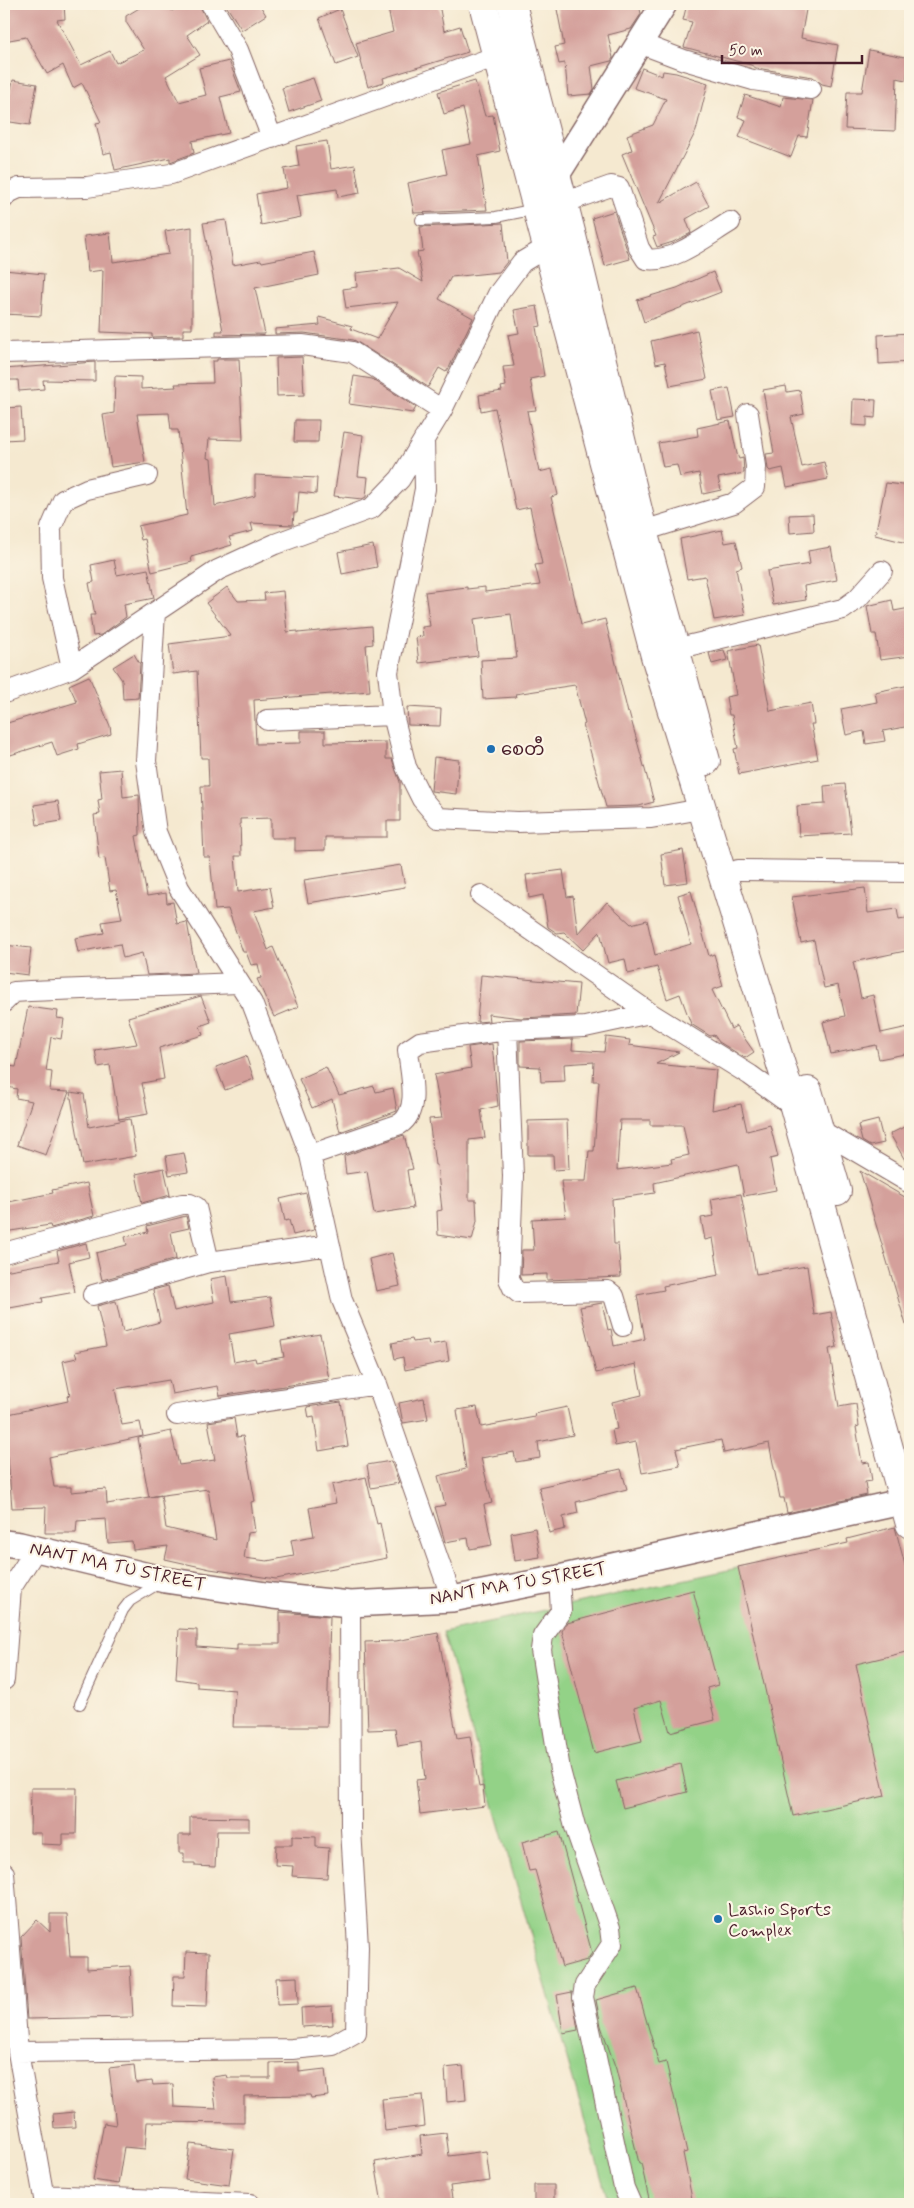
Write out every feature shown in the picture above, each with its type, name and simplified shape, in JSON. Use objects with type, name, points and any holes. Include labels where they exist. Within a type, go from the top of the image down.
[{"type":"main road","points":[[483,4],[655,656],[794,1107],[908,1509]]},
{"type":"main road","points":[[512,4],[643,531],[675,649],[738,870],[820,1130],[910,1458]]},
{"type":"street","points":[[211,4],[238,50],[272,138]]},
{"type":"street","points":[[556,176],[664,4]]},
{"type":"street","points":[[639,43],[684,60],[753,80],[811,89]]},
{"type":"street","points":[[4,198],[6,194],[19,188],[87,187],[171,174],[497,56]]},
{"type":"street","points":[[563,203],[611,186],[619,188],[639,248],[646,259],[654,261],[668,258],[730,222]]},
{"type":"street","points":[[4,693],[72,668],[218,570],[275,544],[372,508],[400,479],[442,410],[498,294],[522,262],[547,247]]},
{"type":"street","points":[[4,353],[302,345],[352,352],[442,410]]},
{"type":"street","points":[[643,531],[734,504],[755,486],[756,466],[748,414]]},
{"type":"street","points":[[424,439],[425,489],[388,672],[393,715],[406,767],[422,799],[438,818],[518,822],[651,818],[701,809]]},
{"type":"street","points":[[72,668],[52,578],[51,528],[63,500],[87,489],[147,475]]},
{"type":"street","points":[[675,649],[843,609],[857,599],[882,571]]},
{"type":"street","points":[[155,612],[146,761],[156,832],[179,888],[252,1003],[310,1155],[342,1300],[377,1384],[452,1599]]},
{"type":"street","points":[[267,720],[393,715]]},
{"type":"street","points":[[738,870],[910,872]]},
{"type":"street","points":[[481,895],[650,1013],[750,1075],[794,1107],[820,1130],[910,1183]]},
{"type":"street","points":[[4,1002],[14,992],[239,983]]},
{"type":"street","points":[[310,1155],[407,1120],[412,1108],[408,1050],[420,1042],[507,1030],[585,1027],[650,1013]]},
{"type":"street","points":[[507,1030],[513,1176],[509,1279],[513,1288],[519,1293],[608,1291],[614,1296],[623,1326]]},
{"type":"street","points":[[4,1253],[182,1204],[190,1204],[196,1207],[209,1262]]},
{"type":"street","points":[[93,1294],[209,1262],[330,1245]]},
{"type":"street","points":[[177,1415],[377,1384]]},
{"type":"street","name":"NANT MA TU STREET","points":[[4,1543],[165,1580],[273,1596],[350,1604],[452,1599],[908,1509]]},
{"type":"street","points":[[4,1680],[11,1588],[36,1549]]},
{"type":"street","points":[[559,1578],[561,1611],[543,1636],[540,1650],[560,1770],[575,1827],[610,1928],[612,1944],[585,1985],[583,1997],[624,2188],[631,2204]]},
{"type":"street","points":[[18,2052],[292,2049],[333,2045],[356,2032],[358,1947],[351,1829],[350,1604]]},
{"type":"street","points":[[4,1873],[8,1988],[45,2200],[250,2204]]},
{"type":"lane","points":[[421,220],[496,216],[537,209]]},
{"type":"lane","points":[[80,1704],[123,1610],[130,1601],[165,1580]]},
{"type":"green space","name":"Lashio Sports Complex","points":[[885,1536],[910,1635],[910,2204],[609,2204],[443,1632]]},
{"type":"building","points":[[4,4],[64,4],[65,19],[57,20],[81,65],[110,51],[116,63],[144,50],[126,22],[126,16],[146,4],[168,4],[172,11],[183,4],[199,4],[207,21],[187,35],[200,55],[166,76],[179,102],[206,95],[199,68],[229,61],[241,92],[220,97],[229,133],[192,141],[194,153],[170,162],[170,158],[115,170],[111,152],[103,154],[96,123],[101,122],[82,83],[73,88],[63,65],[47,74],[26,37],[4,41]]},
{"type":"building","points":[[225,4],[259,4],[266,15],[242,30]]},
{"type":"building","points":[[387,4],[439,4],[444,31],[460,26],[468,52],[383,78],[384,82],[368,87],[356,43],[393,32]]},
{"type":"building","points":[[556,4],[639,4],[641,14],[631,29],[608,35],[613,58],[611,61],[591,66],[594,89],[591,94],[568,96],[565,63],[559,64],[555,47],[564,45]]},
{"type":"building","points":[[687,4],[769,4],[784,6],[785,4],[807,4],[801,38],[838,45],[831,86],[822,84],[813,77],[756,68],[684,47],[692,22],[683,20]]},
{"type":"building","points":[[340,9],[358,57],[336,65],[319,18]]},
{"type":"building","points":[[869,50],[910,58],[906,80],[897,78],[895,131],[845,129],[847,92],[862,92]]},
{"type":"building","points":[[642,68],[662,76],[663,71],[708,83],[696,131],[659,203],[696,182],[709,206],[686,219],[691,233],[657,247],[653,237],[656,236],[622,154],[632,150],[627,135],[653,125],[666,99],[634,88]]},
{"type":"building","points":[[313,78],[321,101],[289,112],[282,88]]},
{"type":"building","points":[[13,80],[37,84],[30,125],[4,121],[4,92],[10,93]]},
{"type":"building","points":[[475,81],[485,116],[493,115],[500,151],[478,156],[487,210],[414,213],[408,183],[447,174],[442,150],[471,144],[463,108],[444,114],[438,92]]},
{"type":"building","points":[[745,95],[781,107],[783,97],[813,100],[807,137],[799,136],[791,157],[739,137],[746,120],[738,117]]},
{"type":"building","points":[[327,141],[331,169],[355,165],[360,193],[338,197],[337,189],[297,195],[301,217],[261,225],[256,194],[287,188],[284,169],[299,166],[296,146]]},
{"type":"building","points":[[614,211],[630,259],[605,266],[592,218]]},
{"type":"building","points":[[226,220],[233,265],[261,260],[262,262],[314,252],[319,275],[255,288],[265,334],[216,335],[216,331],[223,331],[203,223]]},
{"type":"building","points":[[503,223],[507,262],[499,272],[451,277],[439,299],[473,318],[449,368],[446,372],[439,368],[428,387],[354,340],[304,333],[275,334],[275,329],[320,325],[319,317],[352,326],[351,329],[377,339],[398,302],[346,308],[343,289],[357,287],[356,273],[399,268],[423,282],[417,252],[423,251],[420,227]]},
{"type":"building","points":[[192,227],[192,329],[183,329],[183,336],[152,337],[152,334],[101,332],[103,270],[88,272],[84,236],[110,233],[113,262],[169,254],[165,231]]},
{"type":"building","points":[[4,270],[44,274],[41,316],[4,314]]},
{"type":"building","points":[[713,272],[721,292],[644,322],[637,300],[677,288]]},
{"type":"building","points":[[537,306],[541,326],[536,327],[544,376],[530,379],[536,410],[527,411],[539,472],[552,469],[558,495],[551,497],[581,625],[605,619],[628,713],[654,802],[639,806],[606,807],[583,725],[585,724],[575,685],[515,694],[516,697],[483,699],[481,660],[517,658],[511,614],[474,619],[478,656],[419,663],[416,637],[423,636],[422,627],[430,626],[425,592],[485,587],[485,592],[540,585],[535,565],[542,564],[530,507],[516,510],[495,408],[481,411],[479,395],[502,391],[501,387],[506,386],[503,367],[514,366],[508,335],[519,333],[514,310]]},
{"type":"building","points":[[697,330],[707,379],[670,386],[665,362],[656,364],[651,341]]},
{"type":"building","points":[[910,333],[910,362],[879,364],[878,335]]},
{"type":"building","points":[[302,357],[304,395],[277,396],[276,358]]},
{"type":"building","points":[[217,359],[239,359],[243,440],[209,439],[207,458],[211,459],[215,506],[255,496],[255,475],[317,478],[316,494],[299,492],[297,513],[294,513],[293,525],[251,523],[253,531],[229,537],[232,545],[191,557],[192,562],[152,572],[145,539],[141,540],[138,526],[187,515],[178,430],[171,430],[169,413],[137,414],[145,462],[111,467],[103,415],[114,413],[115,376],[141,377],[141,389],[176,387],[175,384],[213,383],[212,361],[217,361]]},
{"type":"building","points":[[95,362],[95,381],[43,380],[44,389],[19,391],[18,380],[4,380],[4,369]]},
{"type":"building","points":[[354,376],[372,379],[416,407],[413,413],[349,404]]},
{"type":"building","points":[[786,386],[787,392],[800,390],[804,414],[791,417],[802,467],[824,462],[828,479],[787,487],[783,468],[770,471],[768,469],[766,454],[774,453],[763,390]]},
{"type":"building","points":[[729,388],[735,417],[718,420],[712,391]]},
{"type":"building","points":[[853,399],[876,400],[875,418],[867,417],[867,426],[852,425]]},
{"type":"building","points":[[21,407],[23,439],[4,440],[4,408]]},
{"type":"building","points":[[295,420],[319,420],[318,442],[294,442]]},
{"type":"building","points":[[730,421],[737,454],[739,459],[743,458],[744,473],[718,478],[721,490],[703,494],[699,473],[680,477],[677,465],[663,467],[658,443],[698,436],[697,428]]},
{"type":"building","points":[[344,432],[363,435],[358,476],[368,477],[366,497],[362,499],[334,496]]},
{"type":"building","points":[[886,483],[910,486],[910,530],[907,543],[875,535]]},
{"type":"building","points":[[813,514],[814,531],[790,533],[789,515]]},
{"type":"building","points":[[722,530],[725,543],[736,541],[742,567],[736,569],[745,615],[714,620],[705,576],[687,579],[680,539]]},
{"type":"building","points":[[373,545],[377,567],[342,574],[338,552]]},
{"type":"building","points":[[831,547],[837,580],[804,586],[806,600],[773,605],[767,571],[810,564],[808,551]]},
{"type":"building","points":[[114,560],[117,575],[148,569],[154,598],[124,604],[126,617],[101,635],[93,636],[90,615],[95,615],[89,583],[94,582],[91,565]]},
{"type":"building","points":[[227,587],[238,601],[265,600],[264,593],[283,591],[287,632],[298,631],[298,633],[372,626],[373,644],[366,645],[370,691],[254,700],[256,744],[301,743],[301,731],[325,731],[325,743],[386,742],[386,759],[392,759],[400,782],[400,821],[387,821],[387,837],[325,837],[325,850],[295,851],[295,838],[271,838],[271,818],[240,819],[241,856],[235,856],[238,892],[270,887],[274,907],[254,911],[268,950],[273,947],[298,1007],[274,1017],[257,979],[261,978],[258,964],[251,965],[246,952],[243,952],[228,909],[215,910],[210,857],[204,857],[201,786],[209,786],[208,758],[201,758],[197,671],[173,674],[169,644],[231,636],[206,603]]},
{"type":"building","points":[[892,600],[894,611],[910,608],[910,656],[880,660],[876,634],[872,634],[867,606]]},
{"type":"building","points":[[758,645],[770,711],[811,703],[814,724],[811,724],[818,759],[739,774],[734,749],[738,748],[732,715],[729,715],[726,697],[736,695],[728,651]]},
{"type":"building","points":[[724,650],[727,660],[712,664],[709,653]]},
{"type":"building","points":[[134,654],[140,664],[138,698],[123,699],[122,680],[113,667]]},
{"type":"building","points":[[89,676],[110,726],[111,734],[78,744],[79,749],[57,756],[52,742],[4,757],[4,724],[77,702],[69,685]]},
{"type":"building","points":[[910,685],[910,726],[883,731],[885,741],[866,744],[864,731],[846,735],[841,709],[877,702],[875,692]]},
{"type":"building","points":[[407,707],[441,709],[440,726],[408,725]]},
{"type":"building","points":[[434,757],[459,760],[456,794],[431,791]]},
{"type":"building","points":[[121,769],[123,797],[139,795],[140,835],[136,836],[147,896],[166,893],[167,903],[173,902],[177,924],[187,922],[196,973],[147,975],[142,953],[123,958],[120,944],[78,952],[75,938],[104,933],[102,922],[122,919],[116,890],[110,891],[105,858],[99,859],[94,815],[100,814],[98,800],[102,799],[99,771]]},
{"type":"building","points":[[845,784],[851,833],[799,836],[797,806],[825,804],[824,786]]},
{"type":"building","points":[[58,801],[61,821],[37,825],[34,805]]},
{"type":"building","points":[[683,850],[688,882],[665,885],[661,854]]},
{"type":"building","points":[[401,865],[405,887],[308,903],[304,880]]},
{"type":"building","points":[[563,870],[567,897],[573,896],[578,934],[607,902],[631,924],[647,920],[655,955],[691,944],[678,895],[691,891],[709,956],[714,954],[723,986],[712,990],[731,1029],[736,1026],[754,1052],[745,1058],[719,1042],[714,1035],[710,1036],[691,1024],[680,994],[667,999],[657,967],[628,974],[625,959],[608,963],[600,932],[583,950],[564,932],[557,933],[548,927],[543,895],[529,898],[526,875]]},
{"type":"building","points":[[865,888],[868,913],[897,909],[899,920],[910,918],[910,950],[853,962],[861,998],[873,995],[881,1033],[908,1027],[910,1053],[879,1059],[876,1045],[831,1054],[823,1022],[845,1016],[838,985],[824,988],[814,940],[801,943],[792,897]]},
{"type":"building","points":[[4,945],[31,948],[28,975],[4,972]]},
{"type":"building","points":[[481,975],[579,984],[576,1015],[521,1018],[488,1014],[489,1021],[477,1022]]},
{"type":"building","points":[[201,996],[211,1022],[200,1026],[203,1035],[159,1048],[164,1079],[142,1083],[148,1114],[119,1119],[110,1065],[98,1067],[95,1050],[137,1044],[128,1017]]},
{"type":"building","points":[[28,1007],[58,1011],[57,1018],[64,1019],[61,1039],[51,1037],[46,1071],[52,1072],[50,1091],[69,1092],[46,1155],[17,1145],[32,1101],[16,1098],[17,1089],[7,1087],[9,1066],[16,1067]]},
{"type":"building","points":[[606,1037],[630,1040],[629,1045],[679,1052],[656,1064],[716,1070],[712,1110],[741,1104],[747,1131],[770,1125],[778,1157],[770,1159],[776,1190],[744,1196],[738,1164],[654,1183],[655,1193],[612,1199],[614,1244],[618,1244],[621,1277],[547,1280],[547,1274],[521,1275],[522,1250],[534,1250],[532,1219],[566,1217],[561,1181],[586,1181],[589,1151],[594,1151],[599,1081],[593,1081],[594,1062],[564,1064],[565,1081],[541,1082],[540,1067],[520,1066],[520,1041],[573,1039],[572,1050],[604,1052]],"holes":[[[620,1120],[650,1120],[650,1125],[683,1125],[689,1155],[671,1159],[672,1163],[617,1170]]]},
{"type":"building","points":[[492,1044],[498,1106],[481,1110],[485,1138],[469,1140],[469,1200],[476,1200],[477,1221],[472,1240],[438,1235],[437,1211],[442,1210],[429,1119],[442,1118],[434,1075],[471,1068],[468,1047]]},
{"type":"building","points":[[246,1056],[254,1079],[225,1090],[216,1067]]},
{"type":"building","points":[[326,1067],[339,1095],[374,1086],[376,1092],[393,1088],[397,1111],[340,1132],[332,1099],[312,1108],[299,1079]]},
{"type":"building","points":[[70,1092],[84,1094],[89,1127],[130,1119],[136,1156],[83,1165]]},
{"type":"building","points":[[567,1120],[569,1169],[554,1170],[553,1155],[528,1155],[528,1121]]},
{"type":"building","points":[[878,1120],[884,1143],[870,1146],[862,1141],[858,1125]]},
{"type":"building","points":[[910,1124],[910,1169],[890,1134]]},
{"type":"building","points":[[404,1135],[413,1169],[407,1170],[413,1208],[374,1214],[367,1171],[346,1174],[344,1156]]},
{"type":"building","points":[[184,1153],[188,1172],[169,1175],[166,1156]]},
{"type":"building","points":[[164,1168],[170,1195],[142,1203],[136,1174]]},
{"type":"building","points":[[860,1171],[910,1200],[910,1324],[906,1325]]},
{"type":"building","points":[[87,1183],[94,1216],[51,1228],[50,1225],[4,1232],[4,1203],[53,1193],[52,1190]]},
{"type":"building","points":[[306,1193],[314,1230],[293,1235],[289,1220],[285,1221],[280,1199]]},
{"type":"building","points":[[741,1194],[756,1274],[807,1266],[814,1315],[831,1312],[837,1347],[829,1349],[839,1407],[856,1404],[859,1426],[856,1427],[862,1463],[869,1462],[872,1481],[865,1482],[867,1495],[787,1513],[784,1498],[780,1498],[769,1443],[724,1453],[721,1440],[676,1449],[680,1466],[642,1473],[636,1442],[615,1446],[612,1430],[617,1429],[612,1402],[642,1395],[636,1364],[596,1373],[580,1307],[602,1303],[608,1330],[611,1329],[614,1346],[645,1339],[637,1295],[664,1290],[663,1286],[719,1275],[713,1238],[705,1240],[701,1218],[714,1216],[711,1199]]},
{"type":"building","points":[[186,1216],[189,1228],[171,1232],[176,1259],[102,1280],[96,1253],[127,1245],[125,1237],[148,1232],[147,1226]]},
{"type":"building","points":[[86,1243],[89,1257],[69,1262],[75,1292],[42,1298],[43,1302],[4,1309],[4,1271],[59,1261],[57,1251]]},
{"type":"building","points":[[392,1253],[400,1286],[376,1291],[369,1259]]},
{"type":"building","points":[[227,1276],[231,1302],[270,1297],[275,1326],[229,1334],[234,1362],[255,1358],[256,1362],[284,1357],[281,1341],[320,1334],[329,1379],[220,1396],[218,1386],[172,1394],[169,1380],[115,1389],[122,1425],[140,1422],[143,1436],[49,1457],[54,1487],[71,1487],[71,1492],[106,1489],[107,1504],[149,1497],[138,1438],[171,1431],[179,1465],[215,1460],[208,1422],[234,1418],[237,1437],[243,1436],[255,1501],[251,1502],[255,1532],[248,1533],[244,1558],[267,1561],[294,1556],[291,1540],[314,1536],[309,1508],[336,1503],[332,1485],[366,1477],[377,1524],[380,1523],[387,1558],[276,1579],[210,1569],[165,1559],[168,1546],[133,1550],[132,1541],[108,1543],[106,1519],[77,1521],[76,1533],[45,1533],[46,1507],[12,1508],[8,1457],[4,1458],[4,1415],[68,1401],[67,1396],[70,1395],[63,1361],[77,1358],[75,1352],[106,1346],[97,1306],[116,1301],[123,1332],[160,1322],[153,1290],[168,1286],[174,1311],[214,1302],[210,1279]],"holes":[[[208,1489],[216,1540],[166,1528],[161,1495]]]},
{"type":"building","points":[[412,1339],[413,1342],[428,1340],[429,1345],[446,1342],[449,1361],[405,1370],[403,1357],[395,1359],[392,1343]]},
{"type":"building","points":[[424,1398],[428,1419],[403,1423],[399,1403]]},
{"type":"building","points":[[341,1402],[348,1446],[319,1451],[314,1417],[309,1418],[307,1407]]},
{"type":"building","points":[[477,1407],[481,1427],[535,1417],[534,1414],[567,1407],[573,1435],[538,1442],[540,1458],[516,1462],[514,1452],[481,1458],[492,1503],[484,1505],[492,1545],[470,1549],[468,1538],[445,1542],[435,1507],[445,1505],[438,1476],[466,1469],[457,1410]]},
{"type":"building","points":[[391,1461],[399,1483],[371,1488],[367,1465]]},
{"type":"building","points":[[621,1469],[627,1489],[576,1502],[578,1513],[563,1517],[565,1529],[549,1533],[539,1487]]},
{"type":"building","points":[[895,1527],[910,1584],[910,1651],[856,1664],[885,1796],[793,1816],[738,1567],[848,1543],[847,1539]]},
{"type":"building","points":[[535,1528],[540,1557],[515,1561],[511,1533]]},
{"type":"building","points":[[693,1590],[718,1685],[707,1688],[715,1720],[670,1732],[661,1700],[634,1708],[642,1741],[594,1753],[562,1631],[567,1623]]},
{"type":"building","points":[[280,1612],[330,1616],[327,1727],[233,1727],[235,1690],[197,1687],[197,1682],[176,1679],[179,1629],[197,1630],[197,1647],[237,1650],[237,1644],[280,1644]]},
{"type":"building","points":[[438,1633],[457,1738],[470,1736],[479,1787],[483,1786],[485,1806],[420,1814],[416,1780],[425,1779],[421,1742],[398,1746],[395,1729],[368,1730],[365,1642],[396,1641]]},
{"type":"building","points":[[681,1764],[687,1792],[623,1808],[616,1781]]},
{"type":"building","points":[[31,1788],[77,1788],[76,1834],[63,1834],[63,1845],[41,1844],[41,1833],[30,1833]]},
{"type":"building","points":[[190,1817],[249,1818],[249,1831],[217,1831],[215,1867],[195,1866],[195,1863],[184,1863],[184,1853],[179,1853],[179,1835],[190,1835]]},
{"type":"building","points":[[559,1832],[592,1953],[587,1960],[562,1967],[535,1870],[529,1871],[522,1842]]},
{"type":"building","points":[[292,1836],[316,1837],[316,1847],[329,1848],[327,1878],[292,1876],[293,1866],[275,1865],[276,1845],[292,1845]]},
{"type":"building","points":[[50,1914],[67,1914],[70,1957],[87,1957],[87,1969],[130,1966],[133,2017],[27,2019],[21,1937],[37,1920],[50,1932]]},
{"type":"building","points":[[186,1952],[209,1953],[207,2007],[173,2006],[174,1976],[185,1976]]},
{"type":"building","points":[[297,1977],[298,2004],[277,2005],[276,1978]]},
{"type":"building","points":[[637,1988],[659,2064],[666,2062],[687,2152],[683,2153],[693,2204],[650,2204],[616,2069],[601,2026],[596,2000]]},
{"type":"building","points":[[572,1992],[578,2030],[563,2033],[557,1995]]},
{"type":"building","points":[[332,2006],[333,2025],[302,2027],[301,2008]]},
{"type":"building","points":[[299,2062],[299,2072],[325,2069],[328,2096],[311,2098],[310,2095],[244,2096],[244,2123],[147,2122],[145,2149],[124,2147],[118,2184],[93,2180],[104,2123],[116,2125],[109,2068],[134,2065],[136,2083],[152,2081],[153,2085],[173,2084],[174,2107],[216,2109],[212,2077],[227,2075],[228,2078],[270,2078],[270,2063]]},
{"type":"building","points":[[463,2066],[466,2100],[447,2102],[445,2068]]},
{"type":"building","points":[[422,2095],[425,2126],[385,2131],[382,2099]]},
{"type":"building","points":[[74,2112],[75,2127],[54,2128],[53,2114]]},
{"type":"building","points":[[446,2133],[449,2156],[486,2151],[490,2181],[450,2186],[453,2204],[382,2204],[375,2162],[422,2154],[420,2136]]},
{"type":"building","points":[[190,2144],[234,2149],[229,2185],[185,2179]]},
{"type":"building","points":[[534,2185],[554,2185],[554,2204],[534,2204]]},
{"type":"place","name":"စေတီ","points":[[491,749]]},
{"type":"place","name":"Lashio Sports Complex","points":[[718,1919]]}]
